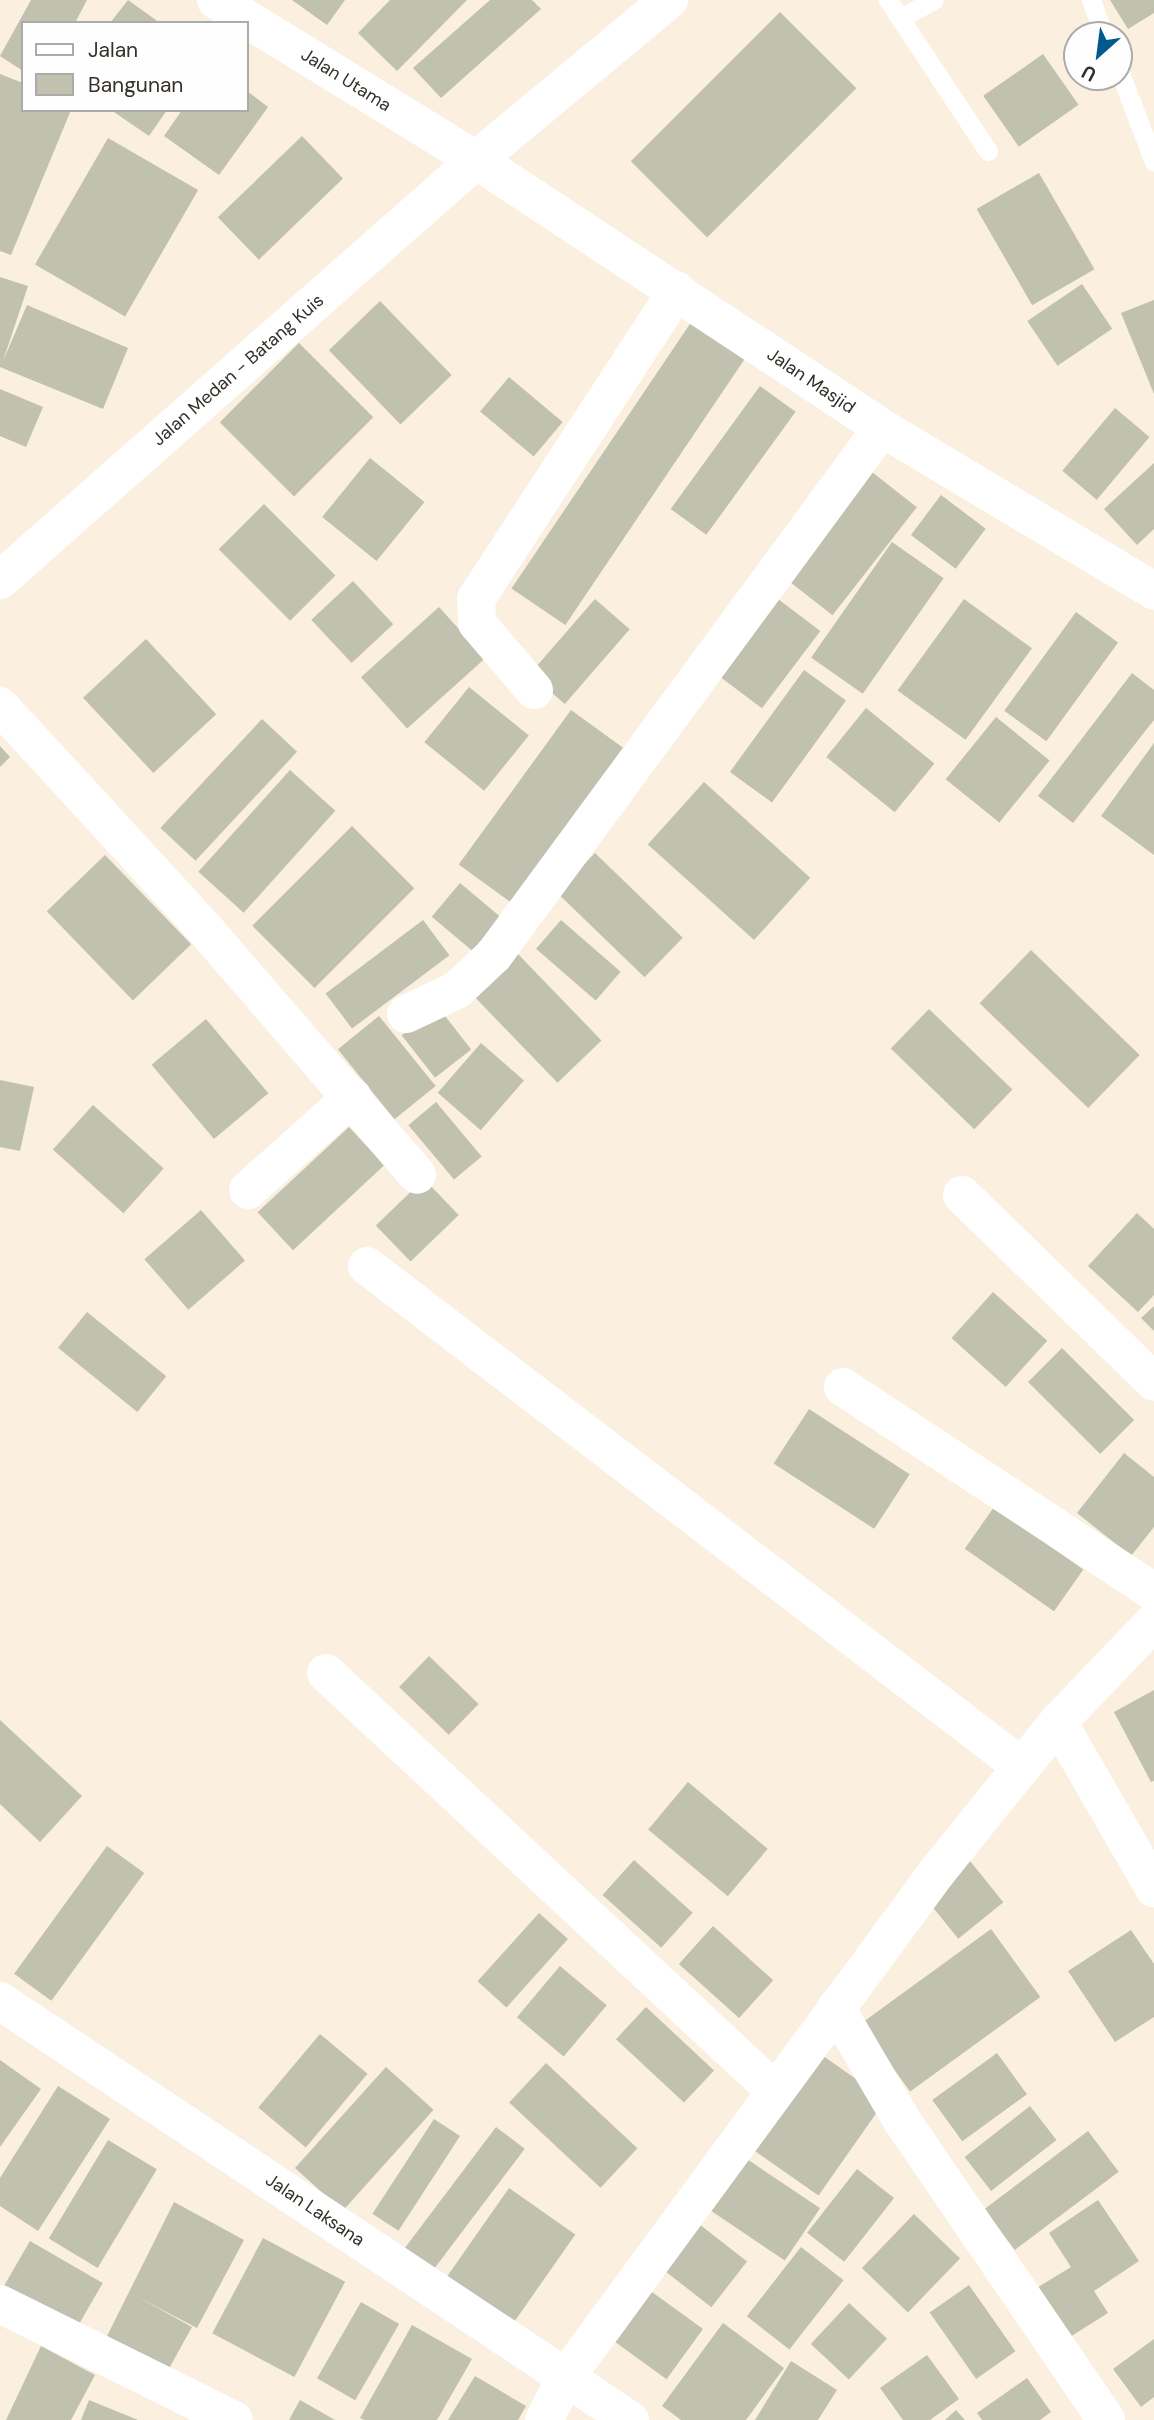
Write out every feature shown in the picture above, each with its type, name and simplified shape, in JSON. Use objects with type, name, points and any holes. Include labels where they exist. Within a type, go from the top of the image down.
[{"type":"main road","name":"Jalan Utama","points":[[216,0],[475,160]]},
{"type":"main road","name":"Jalan Medan - Batang Kuis","points":[[0,580],[475,160],[669,0]]},
{"type":"main road","name":"Jalan Masjid","points":[[475,160],[882,428],[1154,591]]},
{"type":"main road","points":[[534,691],[477,624],[476,599],[677,291]]},
{"type":"main road","points":[[406,1014],[457,990],[494,955],[882,428]]},
{"type":"main road","points":[[0,706],[352,1097],[417,1175]]},
{"type":"main road","points":[[248,1190],[352,1097]]},
{"type":"main road","points":[[962,1195],[1154,1382]]},
{"type":"main road","points":[[368,1266],[1021,1767]]},
{"type":"main road","points":[[843,1387],[1154,1592]]},
{"type":"main road","points":[[544,2420],[566,2377],[835,2008],[1058,1722],[1154,1622]]},
{"type":"main road","points":[[326,1673],[775,2091]]},
{"type":"main road","points":[[1058,1722],[1154,1888]]},
{"type":"main road","name":"Jalan Laksana","points":[[0,2001],[630,2420]]},
{"type":"main road","points":[[835,2008],[916,2141],[1106,2420]]},
{"type":"main road","points":[[0,2304],[234,2420]]},
{"type":"lane","points":[[888,0],[988,151]]},
{"type":"lane","points":[[900,18],[934,0]]},
{"type":"lane","points":[[1091,0],[1099,21]]},
{"type":"lane","points":[[1127,91],[1154,162]]},
{"type":"building","points":[[31,0],[87,0],[76,21],[21,21],[21,70],[0,56]]},
{"type":"building","points":[[128,0],[157,21],[112,21]]},
{"type":"building","points":[[292,0],[345,0],[327,25]]},
{"type":"building","points":[[390,0],[467,0],[397,71],[358,33]]},
{"type":"building","points":[[490,0],[532,0],[541,9],[441,98],[413,68]]},
{"type":"building","points":[[1110,0],[1154,0],[1154,13],[1133,26],[1133,21],[1123,21]]},
{"type":"building","points":[[780,12],[856,88],[707,238],[631,161]]},
{"type":"building","points":[[1043,54],[1063,83],[1063,91],[1069,91],[1079,105],[1019,147],[983,96]]},
{"type":"building","points":[[0,74],[21,82],[21,112],[70,112],[11,255],[0,251]]},
{"type":"building","points":[[248,92],[268,107],[219,175],[164,136],[181,112],[248,112]]},
{"type":"building","points":[[114,112],[166,112],[149,136]]},
{"type":"building","points":[[302,136],[343,178],[259,260],[218,217]]},
{"type":"building","points":[[108,138],[198,190],[125,316],[35,264]]},
{"type":"building","points":[[1039,173],[1094,269],[1032,305],[977,209]]},
{"type":"building","points":[[0,277],[28,286],[3,361],[27,305],[128,348],[103,409],[0,367]]},
{"type":"building","points":[[1082,284],[1112,329],[1057,366],[1027,321]]},
{"type":"building","points":[[1154,300],[1154,394],[1121,313]]},
{"type":"building","points":[[380,301],[452,375],[400,424],[329,350]]},
{"type":"building","points":[[696,315],[750,351],[565,625],[511,589]]},
{"type":"building","points":[[299,343],[373,417],[294,496],[220,422]]},
{"type":"building","points":[[509,377],[563,422],[534,456],[480,411]]},
{"type":"building","points":[[760,386],[796,412],[706,535],[671,509]]},
{"type":"building","points":[[0,389],[43,407],[26,447],[0,436]]},
{"type":"building","points":[[1115,408],[1149,437],[1097,500],[1062,471]]},
{"type":"building","points":[[370,458],[424,502],[377,561],[322,517]]},
{"type":"building","points":[[1154,463],[1154,529],[1137,545],[1104,509]]},
{"type":"building","points":[[868,469],[917,507],[833,615],[784,577]]},
{"type":"building","points":[[941,495],[986,529],[956,569],[911,535]]},
{"type":"building","points":[[264,504],[335,575],[290,621],[219,549]]},
{"type":"building","points":[[892,542],[944,578],[863,694],[811,658]]},
{"type":"building","points":[[353,581],[393,624],[352,663],[311,620]]},
{"type":"building","points":[[774,596],[820,631],[762,708],[716,673]]},
{"type":"building","points":[[595,599],[630,629],[565,704],[530,674]]},
{"type":"building","points":[[964,599],[1032,648],[966,740],[898,690]]},
{"type":"building","points":[[439,607],[485,658],[407,729],[361,677]]},
{"type":"building","points":[[1076,612],[1118,643],[1046,741],[1004,711]]},
{"type":"building","points":[[146,639],[216,714],[153,773],[83,698]]},
{"type":"building","points":[[804,670],[846,701],[772,803],[730,772]]},
{"type":"building","points":[[1132,673],[1154,690],[1154,720],[1073,823],[1038,796]]},
{"type":"building","points":[[469,687],[529,735],[484,791],[424,742]]},
{"type":"building","points":[[866,708],[934,763],[895,812],[826,757]]},
{"type":"building","points":[[571,710],[627,751],[515,905],[459,865]]},
{"type":"building","points":[[996,717],[1050,760],[999,823],[946,779]]},
{"type":"building","points":[[262,719],[297,752],[195,861],[160,828]]},
{"type":"building","points":[[1154,743],[1154,855],[1101,816]]},
{"type":"building","points":[[0,746],[10,757],[0,767]]},
{"type":"building","points":[[290,770],[335,811],[244,913],[198,872]]},
{"type":"building","points":[[704,782],[810,878],[754,940],[648,844]]},
{"type":"building","points":[[352,826],[414,888],[315,988],[252,926]]},
{"type":"building","points":[[595,853],[683,938],[645,977],[557,893]]},
{"type":"building","points":[[105,855],[191,944],[133,1000],[47,911]]},
{"type":"building","points":[[460,883],[501,917],[472,951],[432,917]]},
{"type":"building","points":[[423,920],[449,955],[352,1029],[326,993]]},
{"type":"building","points":[[561,920],[621,972],[596,1001],[536,949]]},
{"type":"building","points":[[1031,950],[1140,1055],[1088,1108],[980,1003]]},
{"type":"building","points":[[516,952],[601,1040],[558,1083],[472,994]]},
{"type":"building","points":[[438,1007],[471,1050],[435,1078],[402,1035]]},
{"type":"building","points":[[929,1009],[1012,1090],[974,1129],[891,1049]]},
{"type":"building","points":[[379,1016],[436,1086],[394,1119],[338,1049]]},
{"type":"building","points":[[206,1019],[268,1093],[214,1139],[152,1065]]},
{"type":"building","points":[[481,1043],[524,1080],[481,1130],[438,1093]]},
{"type":"building","points":[[0,1080],[34,1087],[20,1151],[0,1147]]},
{"type":"building","points":[[436,1102],[482,1156],[454,1180],[408,1125]]},
{"type":"building","points":[[93,1105],[164,1169],[123,1213],[53,1150]]},
{"type":"building","points":[[349,1127],[384,1165],[293,1250],[258,1212]]},
{"type":"building","points":[[424,1179],[459,1215],[411,1262],[376,1226]]},
{"type":"building","points":[[201,1210],[245,1261],[188,1310],[144,1259]]},
{"type":"building","points":[[1137,1213],[1154,1229],[1154,1295],[1138,1312],[1088,1266]]},
{"type":"building","points":[[993,1292],[1047,1341],[1006,1387],[952,1338]]},
{"type":"building","points":[[1154,1306],[1154,1331],[1141,1318]]},
{"type":"building","points":[[87,1312],[166,1376],[137,1412],[58,1348]]},
{"type":"building","points":[[1062,1348],[1134,1420],[1100,1454],[1028,1382]]},
{"type":"building","points":[[809,1409],[910,1474],[874,1529],[774,1464]]},
{"type":"building","points":[[1124,1453],[1154,1477],[1154,1527],[1131,1556],[1077,1513]]},
{"type":"building","points":[[994,1507],[1083,1570],[1054,1611],[965,1549]]},
{"type":"building","points":[[429,1656],[479,1704],[449,1735],[399,1687]]},
{"type":"building","points":[[1154,1690],[1154,1781],[1151,1782],[1114,1712]]},
{"type":"building","points":[[0,1720],[82,1796],[40,1842],[0,1804]]},
{"type":"building","points":[[688,1782],[768,1849],[728,1896],[648,1829]]},
{"type":"building","points":[[107,1846],[144,1873],[51,2001],[14,1974]]},
{"type":"building","points":[[634,1860],[693,1913],[661,1948],[603,1895]]},
{"type":"building","points":[[970,1861],[1003,1902],[958,1939],[925,1898]]},
{"type":"building","points":[[539,1913],[568,1939],[506,2007],[477,1981]]},
{"type":"building","points":[[713,1926],[773,1980],[739,2018],[679,1964]]},
{"type":"building","points":[[991,1929],[1040,1997],[910,2092],[861,2024]]},
{"type":"building","points":[[1131,1930],[1154,1964],[1154,2017],[1115,2042],[1068,1971]]},
{"type":"building","points":[[560,1966],[607,2005],[564,2057],[517,2017]]},
{"type":"building","points":[[646,2007],[714,2070],[684,2103],[616,2039]]},
{"type":"building","points":[[320,2034],[367,2074],[306,2147],[258,2108]]},
{"type":"building","points":[[816,2051],[886,2100],[819,2196],[749,2147]]},
{"type":"building","points":[[997,2053],[1027,2094],[962,2141],[932,2100]]},
{"type":"building","points":[[0,2060],[41,2089],[0,2147]]},
{"type":"building","points":[[546,2063],[637,2148],[601,2188],[509,2102]]},
{"type":"building","points":[[386,2067],[434,2110],[343,2211],[295,2168]]},
{"type":"building","points":[[58,2086],[110,2119],[38,2231],[0,2206],[0,2178]]},
{"type":"building","points":[[1030,2106],[1056,2140],[991,2191],[965,2157]]},
{"type":"building","points":[[434,2119],[460,2136],[398,2231],[372,2214]]},
{"type":"building","points":[[496,2127],[525,2149],[433,2271],[404,2249]]},
{"type":"building","points":[[1088,2131],[1119,2172],[1015,2250],[984,2209]]},
{"type":"building","points":[[108,2140],[157,2169],[98,2268],[49,2239]]},
{"type":"building","points":[[738,2153],[820,2208],[785,2261],[703,2205]]},
{"type":"building","points":[[857,2169],[894,2198],[844,2262],[807,2233]]},
{"type":"building","points":[[509,2188],[575,2234],[513,2323],[447,2276]]},
{"type":"building","points":[[1098,2200],[1139,2261],[1094,2291],[1108,2313],[1062,2342],[1030,2292],[1071,2267],[1049,2233]]},
{"type":"building","points":[[174,2202],[244,2240],[197,2328],[136,2296],[192,2327],[166,2374],[105,2340]]},
{"type":"building","points":[[914,2214],[960,2258],[908,2312],[862,2268]]},
{"type":"building","points":[[699,2224],[747,2262],[711,2307],[663,2270]]},
{"type":"building","points":[[263,2238],[345,2282],[294,2377],[212,2333]]},
{"type":"building","points":[[30,2241],[103,2283],[75,2331],[2,2289]]},
{"type":"building","points":[[801,2247],[844,2280],[789,2350],[747,2316]]},
{"type":"building","points":[[969,2285],[1015,2351],[976,2379],[930,2313]]},
{"type":"building","points":[[652,2292],[703,2329],[667,2379],[616,2342]]},
{"type":"building","points":[[361,2302],[399,2324],[355,2400],[317,2378]]},
{"type":"building","points":[[849,2303],[887,2338],[849,2379],[811,2344]]},
{"type":"building","points":[[723,2323],[784,2368],[746,2420],[681,2420],[662,2406]]},
{"type":"building","points":[[412,2325],[472,2359],[437,2420],[360,2418]]},
{"type":"building","points":[[1154,2339],[1154,2397],[1141,2407],[1113,2369]]},
{"type":"building","points":[[41,2346],[95,2375],[71,2420],[6,2420]]},
{"type":"building","points":[[927,2355],[959,2399],[930,2420],[903,2420],[880,2388]]},
{"type":"building","points":[[791,2361],[837,2390],[818,2420],[755,2420]]},
{"type":"building","points":[[475,2376],[526,2406],[518,2420],[448,2420]]},
{"type":"building","points":[[1027,2378],[1051,2412],[1040,2420],[982,2420],[977,2413]]},
{"type":"building","points":[[89,2400],[138,2420],[81,2420]]},
{"type":"building","points":[[300,2400],[335,2420],[289,2420]]},
{"type":"building","points":[[956,2410],[965,2420],[945,2420]]}]
